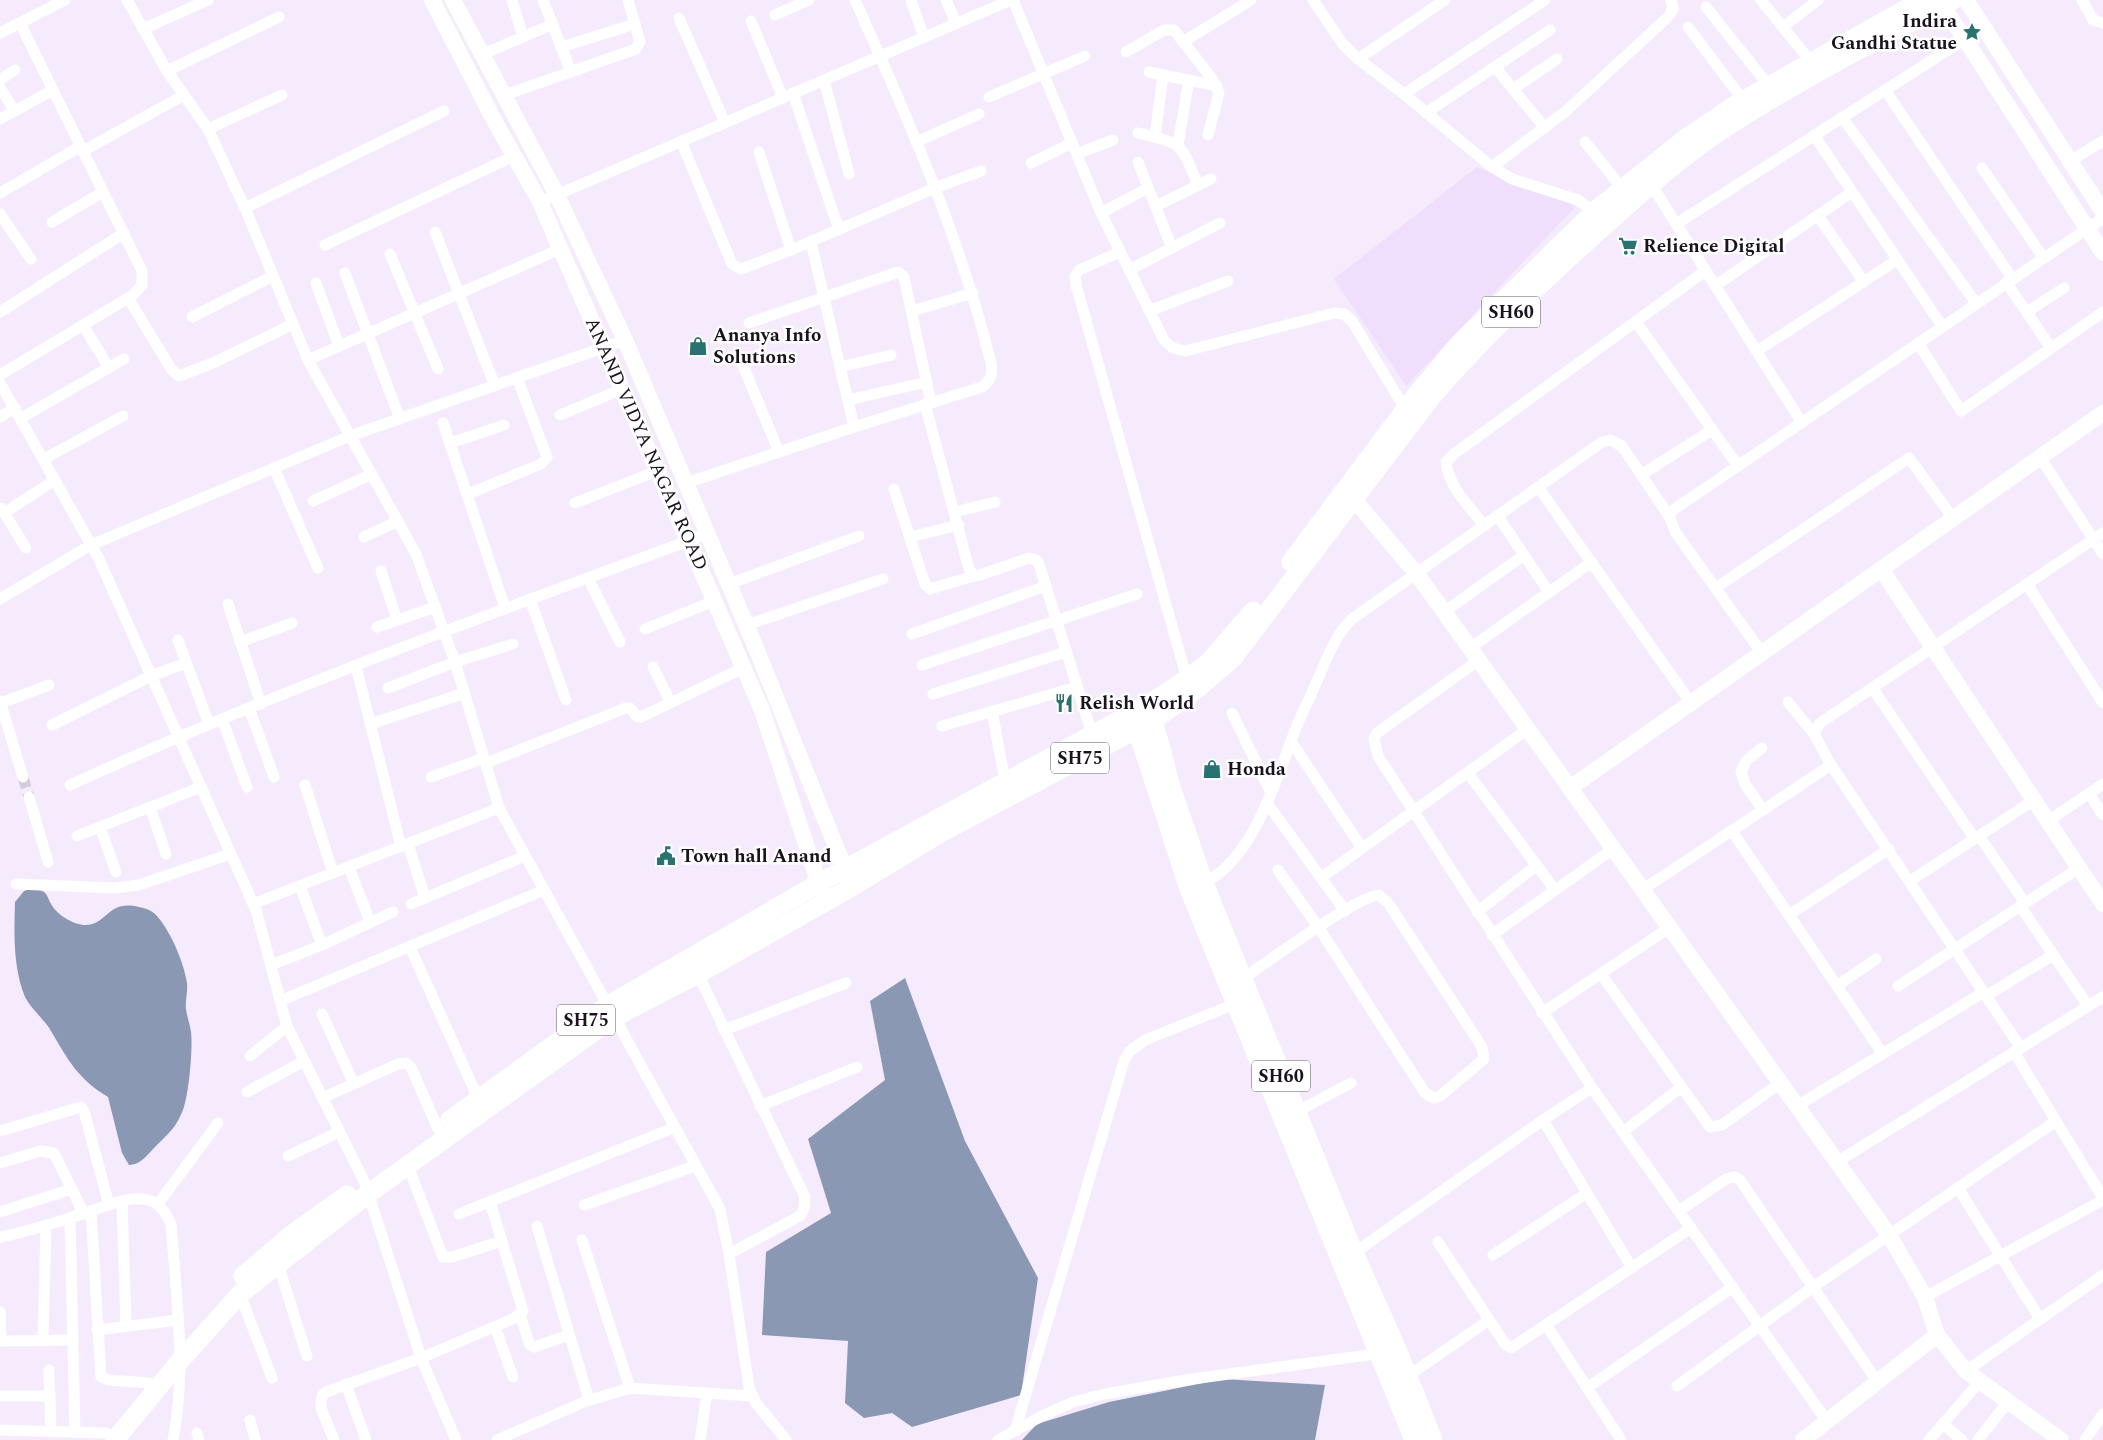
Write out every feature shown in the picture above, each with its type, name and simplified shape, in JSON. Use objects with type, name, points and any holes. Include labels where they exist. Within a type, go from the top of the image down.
[{"type":"main road","name":"SH60","points":[[1601,217],[1622,188],[1686,139],[1743,100],[1927,2]]},
{"type":"main road","name":"SH60","points":[[1151,712],[1198,688],[1232,658],[1460,343],[1601,217],[1651,184],[1712,137],[1927,2]]},
{"type":"main road","name":"SH60","points":[[1151,712],[1226,645],[1350,494]]},
{"type":"main road","name":"SH60","points":[[1151,712],[1196,886]]},
{"type":"main road","name":"SH75","points":[[108,1438],[179,1354],[233,1285],[291,1235],[366,1188],[408,1166],[610,1012],[698,974],[852,887],[944,831],[1151,712]]},
{"type":"main road","name":"SH60","points":[[1134,721],[1238,992],[1389,1351],[1408,1376],[1433,1440]]},
{"type":"main road","name":"SH75","points":[[108,1438],[149,1383],[240,1294],[278,1264],[366,1188],[478,1098],[610,1012],[819,884],[1092,734],[1134,721]]},
{"type":"main road","name":"SH60","points":[[1238,992],[1296,1112],[1354,1253],[1389,1351],[1414,1440]]},
{"type":"street","points":[[0,34],[65,0]]},
{"type":"street","points":[[127,0],[167,70],[208,129],[245,208],[308,360],[416,554],[455,662],[499,808],[673,1128],[720,1210],[752,1396],[786,1440]]},
{"type":"street","points":[[143,30],[208,0]]},
{"type":"street","points":[[512,0],[523,37]]},
{"type":"street","points":[[502,96],[636,49],[640,42],[628,0]]},
{"type":"street","points":[[776,15],[809,0]]},
{"type":"street","points":[[686,483],[854,426],[982,387],[990,381],[991,363],[973,293],[935,188],[880,56],[854,0]]},
{"type":"street","points":[[911,0],[924,37]]},
{"type":"street","points":[[946,0],[956,23]]},
{"type":"street","points":[[540,202],[556,193],[681,142],[1012,0],[1101,213],[1164,340],[1173,348],[1185,351],[1334,313],[1344,314],[1352,321],[1409,416]]},
{"type":"street","points":[[1183,42],[1251,0]]},
{"type":"street","points":[[1313,0],[1342,43],[1358,59],[1404,94],[1492,167],[1512,179],[1578,200],[1601,217]]},
{"type":"street","points":[[1404,94],[1545,0]]},
{"type":"street","points":[[1492,167],[1545,128],[1669,16],[1673,9],[1671,0]]},
{"type":"street","points":[[1761,0],[1812,62]]},
{"type":"street","points":[[1783,27],[1818,0]]},
{"type":"street","points":[[1966,0],[2103,212]]},
{"type":"street","points":[[2082,0],[2093,20],[2103,23]]},
{"type":"street","points":[[435,6],[458,1]]},
{"type":"street","name":"ANAND VIDYA NAGAR ROAD","points":[[458,1],[481,55],[556,193],[625,340],[747,625],[852,887]]},
{"type":"street","points":[[546,1],[571,72]]},
{"type":"street","points":[[1358,59],[1440,1]]},
{"type":"street","points":[[1927,2],[1965,39],[2103,253]]},
{"type":"street","name":"ANAND VIDYA NAGAR ROAD","points":[[435,6],[540,202],[762,710],[825,902]]},
{"type":"street","points":[[1706,7],[1770,86]]},
{"type":"street","points":[[167,70],[279,17]]},
{"type":"street","points":[[680,18],[725,123]]},
{"type":"street","points":[[751,20],[788,96],[839,230]]},
{"type":"street","points":[[0,375],[128,298],[142,285],[142,270],[20,23]]},
{"type":"street","points":[[481,55],[553,24]]},
{"type":"street","points":[[561,47],[635,24]]},
{"type":"street","points":[[1688,27],[1743,100]]},
{"type":"street","points":[[1126,52],[1169,29],[1183,42],[1216,86],[1218,100],[1208,136]]},
{"type":"street","points":[[1426,113],[1550,30]]},
{"type":"street","points":[[1676,224],[1965,39]]},
{"type":"street","points":[[989,97],[1085,56]]},
{"type":"street","points":[[1513,89],[1557,58]]},
{"type":"street","points":[[1495,67],[1545,128]]},
{"type":"street","points":[[0,80],[15,70]]},
{"type":"street","points":[[1149,72],[1216,86]]},
{"type":"street","points":[[1155,137],[1163,75]]},
{"type":"street","points":[[824,80],[850,174]]},
{"type":"street","points":[[1178,144],[1190,80]]},
{"type":"street","points":[[0,88],[15,111]]},
{"type":"street","points":[[0,119],[53,90]]},
{"type":"street","points":[[1885,90],[2051,348]]},
{"type":"street","points":[[0,193],[184,95]]},
{"type":"street","points":[[208,129],[282,95]]},
{"type":"street","points":[[245,208],[444,111]]},
{"type":"street","points":[[916,142],[979,114]]},
{"type":"street","points":[[1842,117],[1976,303]]},
{"type":"street","points":[[1138,133],[1178,144],[1198,185]]},
{"type":"street","points":[[1814,136],[1942,326]]},
{"type":"street","points":[[1077,154],[1113,140]]},
{"type":"street","points":[[2070,161],[2103,141]]},
{"type":"street","points":[[681,142],[732,264],[741,269],[839,230],[935,188],[981,171]]},
{"type":"street","points":[[1031,163],[1072,142]]},
{"type":"street","points":[[1585,142],[1622,188]]},
{"type":"street","points":[[759,152],[791,250]]},
{"type":"street","points":[[325,245],[514,156]]},
{"type":"street","points":[[1138,162],[1172,248]]},
{"type":"street","points":[[1982,168],[2043,257]]},
{"type":"street","points":[[1156,206],[1211,179]]},
{"type":"street","points":[[1651,184],[1802,424]]},
{"type":"street","points":[[1101,213],[1148,188]]},
{"type":"street","points":[[52,222],[103,192]]},
{"type":"street","points":[[1715,286],[1852,192]]},
{"type":"street","points":[[0,214],[31,258]]},
{"type":"street","points":[[1818,216],[1864,282]]},
{"type":"street","points":[[1669,516],[1679,505],[1802,424],[2009,280],[2103,218]]},
{"type":"street","points":[[1129,270],[1220,223]]},
{"type":"street","points":[[435,232],[495,386]]},
{"type":"street","points":[[0,312],[124,233]]},
{"type":"street","points":[[810,242],[854,426]]},
{"type":"street","points":[[308,360],[560,249]]},
{"type":"street","points":[[1120,252],[1079,270],[1076,276],[1076,285],[1187,679]]},
{"type":"street","points":[[390,254],[438,369]]},
{"type":"street","points":[[1756,351],[1897,260]]},
{"type":"street","points":[[1484,526],[1453,484],[1447,471],[1446,462],[1454,454],[1705,271]]},
{"type":"street","points":[[749,323],[898,272],[904,277],[926,382],[928,403],[969,568],[974,576]]},
{"type":"street","points":[[345,273],[400,419]]},
{"type":"street","points":[[192,317],[273,276]]},
{"type":"street","points":[[1149,311],[1228,281]]},
{"type":"street","points":[[316,283],[339,346]]},
{"type":"street","points":[[2027,312],[2064,288]]},
{"type":"street","points":[[912,311],[973,293]]},
{"type":"street","points":[[128,298],[172,370],[178,376],[213,362],[293,324]]},
{"type":"street","points":[[1918,343],[1961,411],[2103,312]]},
{"type":"street","points":[[1636,322],[1738,466]]},
{"type":"street","points":[[83,325],[109,368]]},
{"type":"street","points":[[0,599],[91,545],[350,436],[625,340]]},
{"type":"street","points":[[840,367],[892,355]]},
{"type":"street","points":[[0,418],[18,413],[124,359]]},
{"type":"street","points":[[741,361],[780,452]]},
{"type":"street","points":[[468,494],[541,464],[547,457],[517,378]]},
{"type":"street","points":[[848,400],[926,382]]},
{"type":"street","points":[[0,383],[91,545],[253,904],[287,1026],[366,1188],[421,1358],[456,1440]]},
{"type":"street","points":[[560,415],[622,389]]},
{"type":"street","points":[[1570,788],[2103,413]]},
{"type":"street","points":[[44,459],[123,416]]},
{"type":"street","points":[[443,423],[505,608]]},
{"type":"street","points":[[450,443],[504,425]]},
{"type":"street","points":[[1642,475],[1712,430]]},
{"type":"street","points":[[1196,886],[1235,858],[1269,798],[1291,741],[1338,635],[1352,619],[1596,445],[1610,440],[1622,446],[1669,516],[1676,533],[1762,653]]},
{"type":"street","points":[[2040,457],[2098,536],[2103,554]]},
{"type":"street","points":[[1717,588],[1909,458],[1953,518]]},
{"type":"street","points":[[274,468],[318,568]]},
{"type":"street","points":[[575,503],[657,470]]},
{"type":"street","points":[[313,501],[372,474]]},
{"type":"street","points":[[26,548],[2,510],[55,480]]},
{"type":"street","points":[[1538,487],[1691,703]]},
{"type":"street","points":[[894,489],[926,584],[930,589],[1034,558],[1038,561],[1092,734]]},
{"type":"street","points":[[1350,494],[1416,574],[1475,654],[1889,1235],[1924,1298],[1937,1335],[1966,1372],[2061,1440]]},
{"type":"street","points":[[955,512],[995,502]]},
{"type":"street","points":[[1497,515],[1549,592]]},
{"type":"street","points":[[364,537],[398,521]]},
{"type":"street","points":[[910,537],[959,525]]},
{"type":"street","points":[[70,785],[178,736],[444,631],[708,534]]},
{"type":"street","points":[[729,584],[860,536]]},
{"type":"street","points":[[1814,734],[1820,723],[2098,536]]},
{"type":"street","points":[[1444,612],[1524,555]]},
{"type":"street","points":[[1592,562],[1549,592],[1377,733],[1374,739],[1378,756],[1592,1088],[1826,1420]]},
{"type":"street","points":[[381,570],[397,620]]},
{"type":"street","points":[[1880,570],[2103,904]]},
{"type":"street","points":[[588,578],[620,642]]},
{"type":"street","points":[[747,625],[883,579]]},
{"type":"street","points":[[2027,584],[2103,703]]},
{"type":"street","points":[[912,634],[1046,586]]},
{"type":"street","points":[[922,665],[1137,594]]},
{"type":"street","points":[[530,599],[566,700]]},
{"type":"street","points":[[644,629],[714,601]]},
{"type":"street","points":[[228,604],[261,704]]},
{"type":"street","points":[[377,626],[436,607]]},
{"type":"street","points":[[240,642],[292,623]]},
{"type":"street","points":[[178,640],[209,724]]},
{"type":"street","points":[[388,688],[455,662],[512,644]]},
{"type":"street","points":[[933,694],[1066,652]]},
{"type":"street","points":[[52,725],[151,676],[186,663]]},
{"type":"street","points":[[356,666],[370,724],[405,845],[425,898]]},
{"type":"street","points":[[654,667],[670,701]]},
{"type":"street","points":[[430,777],[485,760],[626,708],[630,708],[636,716],[641,718],[670,701],[743,668]]},
{"type":"street","points":[[23,777],[0,702],[49,685]]},
{"type":"street","points":[[942,726],[1077,687]]},
{"type":"street","points":[[1873,689],[1977,837],[2088,1006]]},
{"type":"street","points":[[370,724],[464,693]]},
{"type":"street","points":[[1788,702],[1814,734],[1831,765],[1985,994],[2056,1121],[2103,1199],[1924,1298]]},
{"type":"street","points":[[249,708],[274,777]]},
{"type":"street","points":[[992,711],[1005,781]]},
{"type":"street","points":[[1232,713],[1269,798],[1345,911]]},
{"type":"street","points":[[222,719],[247,787]]},
{"type":"street","points":[[1322,877],[1528,729]]},
{"type":"street","points":[[1291,741],[1362,848]]},
{"type":"street","points":[[1762,748],[1746,761],[1742,772],[1746,784],[1763,810]]},
{"type":"street","points":[[1642,890],[1831,765]]},
{"type":"street","points":[[1468,773],[1555,890]]},
{"type":"street","points":[[2048,821],[2103,784]]},
{"type":"street","points":[[305,785],[333,873]]},
{"type":"street","points":[[77,836],[201,787]]},
{"type":"street","points":[[2089,794],[2103,815]]},
{"type":"street","points":[[28,797],[48,862]]},
{"type":"street","points":[[1910,881],[2034,800]]},
{"type":"street","points":[[150,807],[166,854]]},
{"type":"street","points":[[253,904],[499,808]]},
{"type":"street","points":[[100,827],[116,872]]},
{"type":"street","points":[[1732,830],[1883,1054]]},
{"type":"street","points":[[1492,935],[1613,849]]},
{"type":"street","points":[[1789,915],[1889,849]]},
{"type":"street","points":[[16,884],[115,888],[139,885],[230,854]]},
{"type":"street","points":[[411,904],[525,856]]},
{"type":"street","points":[[1477,912],[1537,865]]},
{"type":"street","points":[[349,867],[370,922]]},
{"type":"street","points":[[1898,986],[2079,868]]},
{"type":"street","points":[[1015,1430],[1124,1062],[1130,1051],[1145,1040],[1238,992],[1319,928],[1371,895],[1379,895],[1384,898],[1482,1047],[1484,1059],[1440,1096],[1434,1098],[1425,1093],[1319,928],[1278,870]]},
{"type":"street","points":[[300,886],[322,945]]},
{"type":"street","points":[[280,1002],[544,890]]},
{"type":"street","points":[[270,965],[322,945],[393,912]]},
{"type":"street","points":[[1542,1013],[1669,928]]},
{"type":"street","points":[[410,947],[478,1098]]},
{"type":"street","points":[[1797,1106],[2053,955]]},
{"type":"street","points":[[1837,986],[1876,959]]},
{"type":"street","points":[[698,974],[805,1197],[804,1209],[800,1216],[729,1254]]},
{"type":"street","points":[[1600,974],[1705,1123],[1710,1127],[1717,1127],[1780,1083]]},
{"type":"street","points":[[724,1030],[846,984]]},
{"type":"street","points":[[1837,1162],[2103,997]]},
{"type":"street","points":[[322,1014],[354,1084]]},
{"type":"street","points":[[250,1056],[287,1026]]},
{"type":"street","points":[[248,1092],[304,1061]]},
{"type":"street","points":[[322,1098],[398,1064],[406,1063],[411,1067],[438,1129]]},
{"type":"street","points":[[760,1106],[857,1068]]},
{"type":"street","points":[[1296,1112],[1351,1083]]},
{"type":"street","points":[[1354,1253],[1542,1120],[1592,1088]]},
{"type":"street","points":[[1624,1132],[1680,1088]]},
{"type":"street","points":[[0,1131],[81,1107],[84,1111],[109,1205]]},
{"type":"street","points":[[1542,1120],[1632,1268]]},
{"type":"street","points":[[1677,1386],[1813,1287],[2056,1121]]},
{"type":"street","points":[[158,1204],[218,1123]]},
{"type":"street","points":[[459,1214],[673,1128]]},
{"type":"street","points":[[288,1156],[339,1132]]},
{"type":"street","points":[[0,1163],[40,1151],[50,1151],[56,1156],[72,1189],[87,1212],[101,1377],[109,1380],[149,1383]]},
{"type":"street","points":[[408,1166],[443,1257],[452,1258],[502,1242]]},
{"type":"street","points":[[584,1205],[695,1166]]},
{"type":"street","points":[[1679,1211],[1726,1179],[1735,1177],[1740,1180],[1877,1381]]},
{"type":"street","points":[[1958,1188],[2040,1319]]},
{"type":"street","points":[[0,1212],[72,1189]]},
{"type":"street","points":[[1493,1255],[1587,1193]]},
{"type":"street","points":[[2,1239],[122,1201],[136,1199],[158,1204],[166,1213],[171,1224],[178,1320],[177,1417],[173,1440]]},
{"type":"street","points":[[122,1201],[126,1326]]},
{"type":"street","points":[[334,1440],[320,1402],[326,1392],[421,1358],[520,1315],[524,1306],[490,1202]]},
{"type":"street","points":[[70,1218],[76,1432]]},
{"type":"street","points":[[43,1340],[46,1225]]},
{"type":"street","points":[[537,1226],[588,1400]]},
{"type":"street","points":[[1438,1242],[1505,1344],[1511,1348],[1547,1326],[1691,1228]]},
{"type":"street","points":[[582,1240],[630,1388]]},
{"type":"street","points":[[278,1264],[308,1356]]},
{"type":"street","points":[[1966,1372],[2103,1275]]},
{"type":"street","points":[[1587,1388],[1732,1287]]},
{"type":"street","points":[[240,1294],[272,1378]]},
{"type":"street","points":[[0,1312],[1,1341],[73,1340]]},
{"type":"street","points":[[520,1315],[530,1346],[534,1347],[569,1335]]},
{"type":"street","points":[[97,1330],[178,1320]]},
{"type":"street","points":[[1408,1376],[1489,1320]]},
{"type":"street","points":[[1547,1326],[1621,1440]]},
{"type":"street","points":[[495,1327],[513,1377]]},
{"type":"street","points":[[1803,1440],[1826,1420],[1937,1335]]},
{"type":"street","points":[[998,1440],[1073,1402],[1105,1394],[1185,1380],[1389,1351]]},
{"type":"street","points":[[49,1370],[52,1431]]},
{"type":"street","points":[[1929,1440],[1980,1382]]},
{"type":"street","points":[[346,1384],[366,1440]]},
{"type":"street","points":[[497,1440],[588,1400],[630,1388],[752,1396]]},
{"type":"street","points":[[700,1440],[707,1393]]},
{"type":"street","points":[[0,1396],[50,1396]]},
{"type":"street","points":[[1978,1440],[2008,1402]]},
{"type":"street","points":[[2086,1440],[2103,1414]]},
{"type":"street","points":[[250,1420],[255,1440]]},
{"type":"street","points":[[1943,1424],[1962,1440]]},
{"type":"street","points":[[5,1433],[76,1432],[108,1438]]},
{"type":"shaded area","points":[[1477,167],[1576,206],[1406,386],[1334,279]]},
{"type":"water","points":[[33,888],[45,893],[59,914],[81,925],[93,924],[120,906],[128,905],[148,909],[161,921],[180,956],[187,983],[186,1009],[191,1029],[190,1070],[186,1100],[179,1120],[173,1129],[147,1156],[133,1165],[129,1165],[122,1153],[108,1097],[81,1076],[25,997],[21,986],[16,962],[15,902],[24,891]]},
{"type":"water","points":[[905,978],[965,1141],[1038,1278],[1021,1395],[912,1427],[892,1413],[864,1418],[845,1403],[848,1341],[762,1335],[766,1252],[831,1213],[808,1139],[885,1080],[870,1001]]},
{"type":"water","points":[[1223,1379],[1325,1385],[1315,1440],[1022,1440],[1037,1424],[1109,1402]]},
{"type":"tunnel","points":[[23,777],[29,797]]},
{"type":"place","name":"Indira Gandhi Statue","points":[[1972,32]]},
{"type":"place","name":"Relience Digital","points":[[1628,246]]},
{"type":"place","name":"Ananya Info Solutions","points":[[698,346]]},
{"type":"place","name":"Relish World","points":[[1064,703]]},
{"type":"place","name":"Honda","points":[[1212,769]]},
{"type":"place","name":"Town hall Anand","points":[[666,856]]}]
